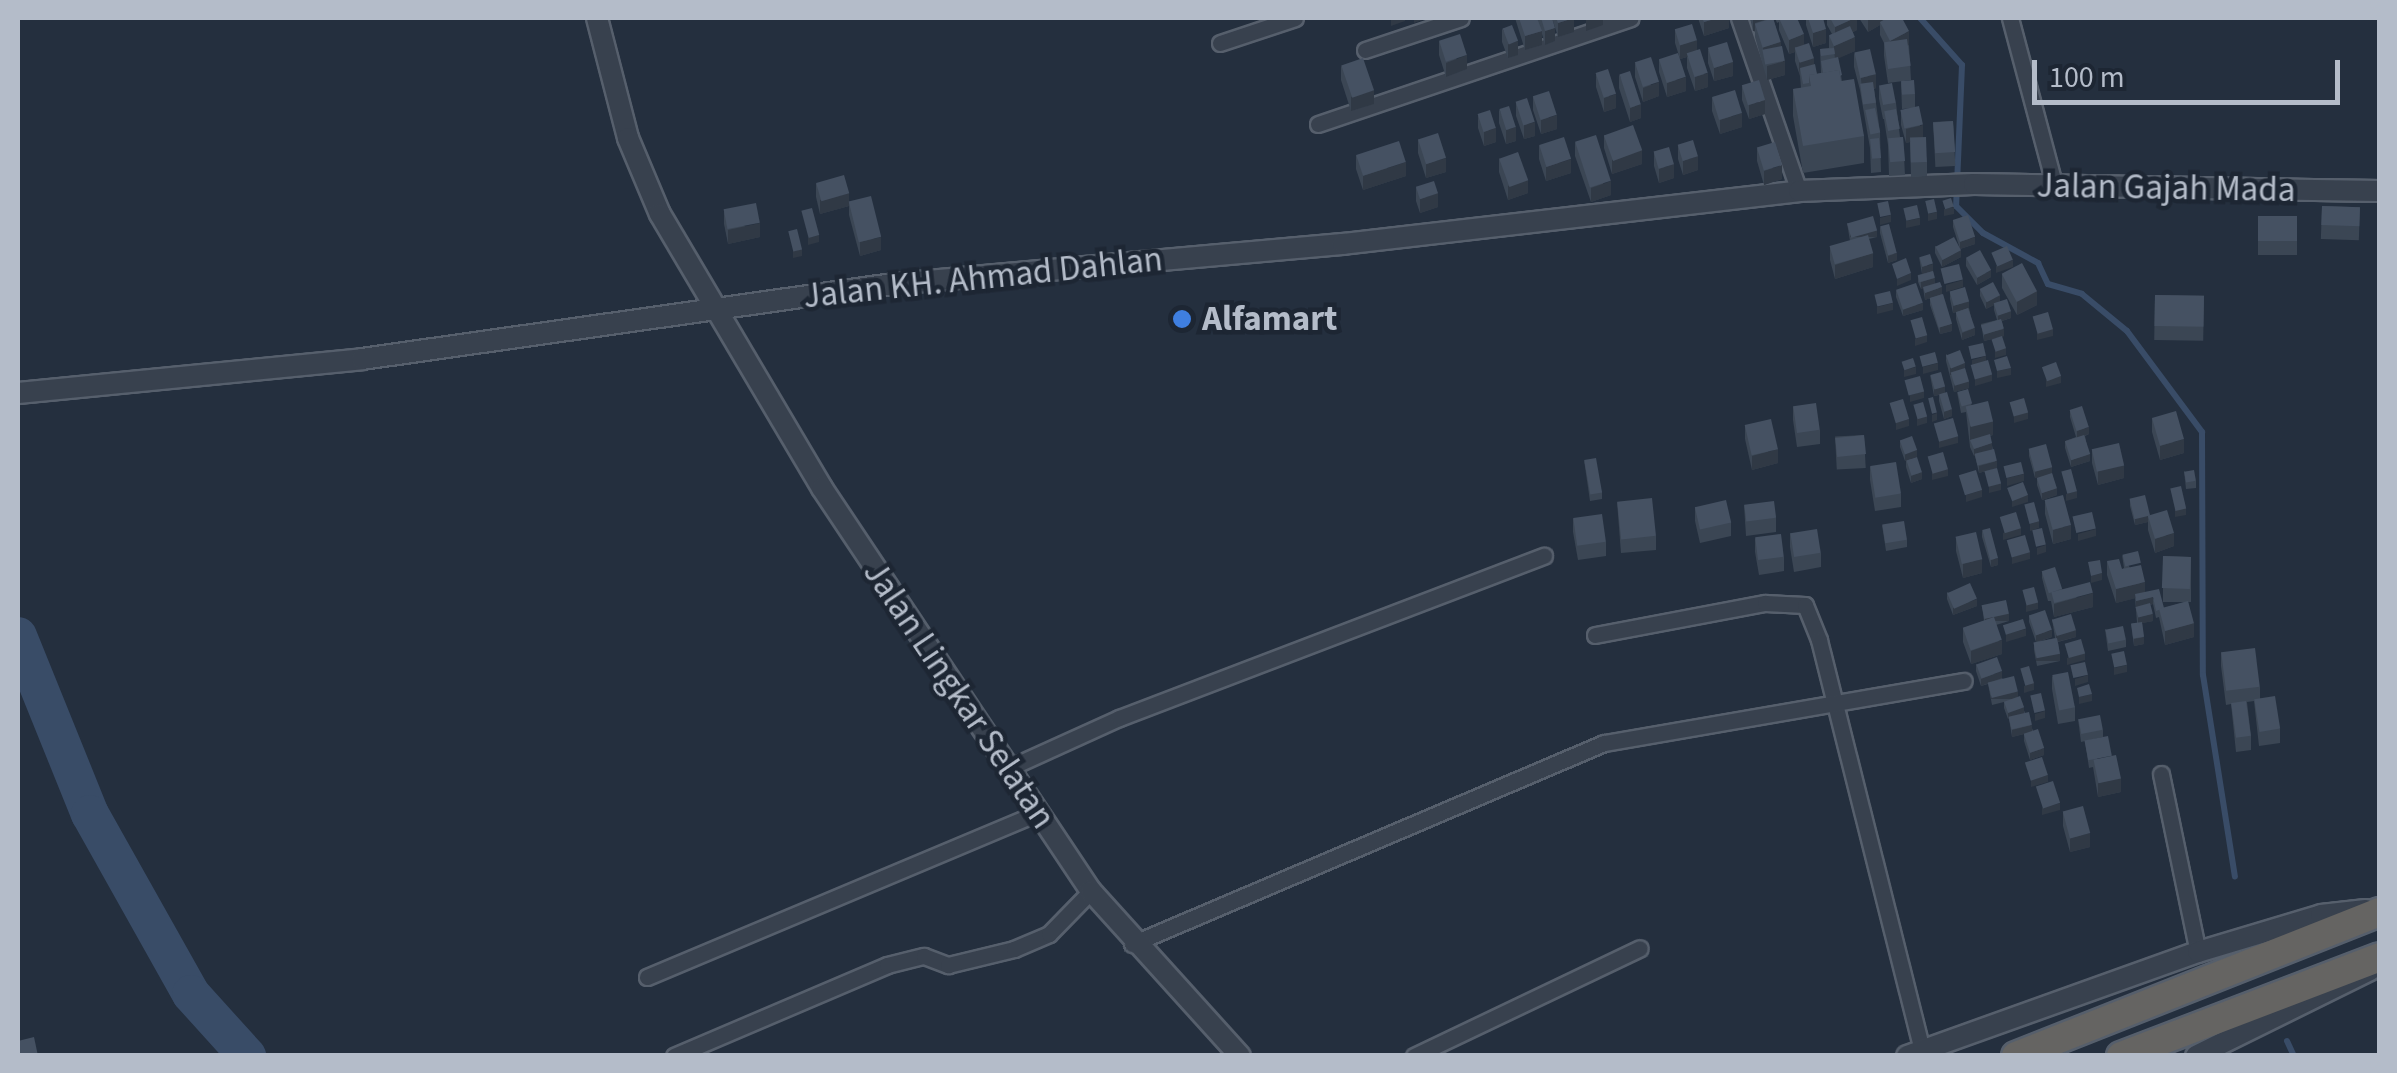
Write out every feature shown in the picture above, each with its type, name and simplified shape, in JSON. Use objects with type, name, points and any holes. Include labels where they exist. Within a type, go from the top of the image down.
[{"type":"highway","points":[[2016,1056],[2380,910]]},
{"type":"highway","points":[[2121,1056],[2380,960]]},
{"type":"street","name":"Jalan Lingkar Selatan","points":[[597,18],[628,138],[706,310],[854,539],[1091,890],[1132,944],[1240,1056]]},
{"type":"street","points":[[1220,44],[1294,18]]},
{"type":"street","points":[[1365,50],[1461,18]]},
{"type":"street","points":[[1318,124],[1632,18]]},
{"type":"street","points":[[1739,18],[1799,191]]},
{"type":"street","points":[[2010,18],[2055,187]]},
{"type":"street","name":"Jalan KH. Ahmad Dahlan","points":[[18,393],[362,358],[893,284],[1343,244],[1799,191],[1952,184]]},
{"type":"street","name":"Jalan Gajah Mada","points":[[1952,184],[2380,191]]},
{"type":"street","points":[[1010,767],[1120,718],[1544,556]]},
{"type":"street","points":[[1595,635],[1799,600],[1816,628],[1915,1052],[2198,952],[2322,915],[2380,910]]},
{"type":"street","points":[[1132,944],[1604,744],[1964,681]]},
{"type":"street","points":[[2161,774],[2198,952]]},
{"type":"street","points":[[647,977],[1039,812]]},
{"type":"street","points":[[674,1056],[887,966],[924,956],[948,965],[1014,948],[1049,934],[1091,890]]},
{"type":"street","points":[[1414,1056],[1640,948]]},
{"type":"street","points":[[2196,1056],[2346,986],[2380,960]]},
{"type":"building","points":[[1519,18],[1537,18],[1542,31],[1525,36]]},
{"type":"building","points":[[1541,18],[1552,18],[1555,28],[1545,31]]},
{"type":"building","points":[[1773,18],[1781,42],[1763,48],[1755,24]]},
{"type":"building","points":[[1779,18],[1797,18],[1804,34],[1789,40]]},
{"type":"building","points":[[1808,18],[1823,18],[1826,29],[1813,33]]},
{"type":"building","points":[[1830,18],[1855,18],[1835,27]]},
{"type":"building","points":[[1902,18],[1909,31],[1890,41],[1880,22]]},
{"type":"building","points":[[1692,24],[1697,40],[1680,46],[1675,29]]},
{"type":"building","points":[[1512,25],[1518,41],[1509,44],[1503,29]]},
{"type":"building","points":[[1850,26],[1855,37],[1834,46],[1829,35]]},
{"type":"building","points":[[1460,34],[1467,55],[1446,62],[1439,41]]},
{"type":"building","points":[[1907,39],[1911,66],[1888,69],[1884,42]]},
{"type":"building","points":[[1727,42],[1733,62],[1714,68],[1708,48]]},
{"type":"building","points":[[1809,43],[1814,58],[1800,63],[1795,48]]},
{"type":"building","points":[[1782,46],[1785,61],[1765,65],[1762,50]]},
{"type":"building","points":[[1834,48],[1835,54],[1821,56],[1820,49]]},
{"type":"building","points":[[1700,49],[1708,73],[1694,77],[1687,53]]},
{"type":"building","points":[[1870,49],[1876,74],[1860,78],[1854,53]]},
{"type":"building","points":[[1678,53],[1686,77],[1667,83],[1659,59]]},
{"type":"building","points":[[1651,57],[1659,82],[1643,87],[1635,62]]},
{"type":"building","points":[[1838,57],[1842,75],[1839,70],[1823,73],[1821,61]]},
{"type":"building","points":[[1363,58],[1374,90],[1352,98],[1341,65]]},
{"type":"building","points":[[1815,64],[1817,74],[1809,75],[1809,83],[1803,84],[1800,68]]},
{"type":"building","points":[[1608,69],[1616,94],[1604,98],[1596,73]]},
{"type":"building","points":[[1839,70],[1841,81],[1854,79],[1864,136],[1803,146],[1793,89],[1811,86],[1809,75]]},
{"type":"building","points":[[1630,71],[1641,104],[1630,108],[1620,74]]},
{"type":"building","points":[[1759,80],[1765,100],[1748,105],[1742,85]]},
{"type":"building","points":[[1914,80],[1915,94],[1902,95],[1901,81]]},
{"type":"building","points":[[1873,82],[1876,103],[1863,105],[1860,84]]},
{"type":"building","points":[[1892,83],[1896,103],[1883,105],[1879,85]]},
{"type":"building","points":[[1735,90],[1742,113],[1719,120],[1712,97]]},
{"type":"building","points":[[1549,91],[1557,115],[1541,120],[1533,96]]},
{"type":"building","points":[[1527,98],[1535,122],[1523,125],[1516,102]]},
{"type":"building","points":[[1509,106],[1516,127],[1506,130],[1499,109]]},
{"type":"building","points":[[1919,106],[1923,125],[1904,129],[1900,110]]},
{"type":"building","points":[[1875,108],[1880,132],[1870,135],[1865,110]]},
{"type":"building","points":[[1896,109],[1900,129],[1888,131],[1884,111]]},
{"type":"building","points":[[1490,110],[1496,128],[1484,132],[1478,114]]},
{"type":"building","points":[[1953,121],[1955,152],[1935,153],[1933,122]]},
{"type":"building","points":[[1633,125],[1642,150],[1613,161],[1604,136]]},
{"type":"building","points":[[1438,133],[1446,158],[1426,164],[1418,139]]},
{"type":"building","points":[[1596,135],[1611,181],[1590,187],[1575,142]]},
{"type":"building","points":[[1564,137],[1571,159],[1546,167],[1539,145]]},
{"type":"building","points":[[1903,137],[1905,161],[1890,162],[1888,138]]},
{"type":"building","points":[[1926,137],[1927,162],[1911,163],[1910,138]]},
{"type":"building","points":[[1879,138],[1881,158],[1872,159],[1870,139]]},
{"type":"building","points":[[1693,140],[1698,156],[1683,161],[1678,145]]},
{"type":"building","points":[[1399,141],[1406,162],[1363,176],[1356,155]]},
{"type":"building","points":[[1775,142],[1782,165],[1764,171],[1757,148]]},
{"type":"building","points":[[1669,147],[1674,164],[1659,169],[1654,151]]},
{"type":"building","points":[[1518,152],[1528,180],[1509,187],[1499,159]]},
{"type":"building","points":[[844,175],[849,193],[821,201],[816,183]]},
{"type":"building","points":[[1434,181],[1438,193],[1420,199],[1416,187]]},
{"type":"building","points":[[871,196],[881,237],[859,242],[849,202]]},
{"type":"building","points":[[1951,198],[1954,207],[1945,209],[1942,201]]},
{"type":"building","points":[[1934,199],[1937,212],[1928,214],[1925,201]]},
{"type":"building","points":[[1888,201],[1891,215],[1880,217],[1877,203]]},
{"type":"building","points":[[756,203],[760,223],[727,229],[724,209]]},
{"type":"building","points":[[1917,205],[1920,218],[1906,221],[1903,208]]},
{"type":"building","points":[[2322,206],[2360,207],[2359,226],[2321,225]]},
{"type":"building","points":[[812,208],[819,235],[809,238],[801,211]]},
{"type":"building","points":[[1968,215],[1975,237],[1960,242],[1953,220]]},
{"type":"building","points":[[1873,216],[1877,230],[1851,238],[1847,223]]},
{"type":"building","points":[[2258,216],[2297,216],[2297,241],[2258,241]]},
{"type":"building","points":[[1889,224],[1897,253],[1888,255],[1880,226]]},
{"type":"building","points":[[797,229],[802,249],[793,252],[788,231]]},
{"type":"building","points":[[1868,235],[1873,253],[1835,264],[1830,246]]},
{"type":"building","points":[[1954,237],[1961,250],[1943,260],[1935,247]]},
{"type":"building","points":[[2007,246],[2013,260],[1997,266],[1991,253]]},
{"type":"building","points":[[1980,250],[1991,270],[1977,278],[1966,258]]},
{"type":"building","points":[[1930,254],[1933,264],[1922,267],[1919,257]]},
{"type":"building","points":[[1906,258],[1911,273],[1897,279],[1892,264]]},
{"type":"building","points":[[2022,263],[2037,291],[2017,302],[2002,274]]},
{"type":"building","points":[[1959,264],[1963,280],[1944,284],[1941,269]]},
{"type":"building","points":[[1933,271],[1935,278],[1920,282],[1918,275]]},
{"type":"building","points":[[1940,282],[1942,287],[1925,293],[1923,287]]},
{"type":"building","points":[[1993,282],[2000,295],[1987,302],[1980,289]]},
{"type":"building","points":[[1916,283],[1923,303],[1903,310],[1896,290]]},
{"type":"building","points":[[1965,287],[1969,301],[1954,306],[1950,291]]},
{"type":"building","points":[[1890,291],[1893,303],[1877,307],[1874,295]]},
{"type":"building","points":[[1943,294],[1952,324],[1939,328],[1930,298]]},
{"type":"building","points":[[2155,295],[2204,296],[2203,327],[2154,326]]},
{"type":"building","points":[[2007,299],[2011,311],[1998,316],[1994,303]]},
{"type":"building","points":[[1968,308],[1975,328],[1963,332],[1956,312]]},
{"type":"building","points":[[2048,312],[2053,329],[2038,334],[2033,316]]},
{"type":"building","points":[[1922,317],[1927,335],[1916,339],[1910,320]]},
{"type":"building","points":[[2001,319],[2004,329],[1984,335],[1981,325]]},
{"type":"building","points":[[2002,336],[2006,348],[1996,352],[1992,339]]},
{"type":"building","points":[[1983,343],[1986,356],[1971,359],[1968,346]]},
{"type":"building","points":[[1960,350],[1965,363],[1951,368],[1946,355]]},
{"type":"building","points":[[1935,352],[1938,363],[1922,367],[1920,356]]},
{"type":"building","points":[[2007,356],[2011,368],[1997,371],[1994,360]]},
{"type":"building","points":[[1913,358],[1916,367],[1904,370],[1902,362]]},
{"type":"building","points":[[1988,360],[1992,374],[1975,379],[1971,365]]},
{"type":"building","points":[[2056,362],[2061,376],[2047,381],[2042,367]]},
{"type":"building","points":[[1965,368],[1969,381],[1955,386],[1951,372]]},
{"type":"building","points":[[1941,372],[1945,386],[1935,389],[1930,375]]},
{"type":"building","points":[[1920,376],[1924,391],[1909,396],[1905,380]]},
{"type":"building","points":[[1968,389],[1972,403],[1962,406],[1957,392]]},
{"type":"building","points":[[1947,392],[1952,409],[1944,412],[1939,394]]},
{"type":"building","points":[[1933,397],[1937,413],[1932,414],[1928,398]]},
{"type":"building","points":[[2024,398],[2028,412],[2014,417],[2010,402]]},
{"type":"building","points":[[1903,399],[1909,419],[1896,423],[1890,403]]},
{"type":"building","points":[[1988,401],[1993,421],[1971,427],[1966,407]]},
{"type":"building","points":[[1923,402],[1927,416],[1918,419],[1913,405]]},
{"type":"building","points":[[1816,403],[1820,430],[1797,433],[1793,406]]},
{"type":"building","points":[[2082,406],[2089,427],[2076,431],[2070,410]]},
{"type":"building","points":[[2176,411],[2184,439],[2160,446],[2152,418]]},
{"type":"building","points":[[1953,418],[1958,436],[1939,442],[1934,424]]},
{"type":"building","points":[[1771,419],[1778,449],[1752,455],[1745,425]]},
{"type":"building","points":[[1990,434],[1992,443],[1974,449],[1970,440]]},
{"type":"building","points":[[1864,435],[1866,454],[1837,457],[1835,438]]},
{"type":"building","points":[[2084,435],[2090,454],[2071,460],[2065,441]]},
{"type":"building","points":[[1912,436],[1917,450],[1905,455],[1900,440]]},
{"type":"building","points":[[2119,443],[2124,465],[2097,472],[2092,449]]},
{"type":"building","points":[[2046,444],[2052,467],[2035,472],[2029,449]]},
{"type":"building","points":[[1994,449],[1997,461],[1977,465],[1975,454]]},
{"type":"building","points":[[1943,452],[1948,469],[1933,474],[1928,456]]},
{"type":"building","points":[[1917,457],[1922,472],[1911,476],[1907,460]]},
{"type":"building","points":[[1596,458],[1602,492],[1590,495],[1584,460]]},
{"type":"building","points":[[1896,462],[1901,494],[1875,498],[1870,466]]},
{"type":"building","points":[[2021,462],[2024,474],[2006,478],[2004,466]]},
{"type":"building","points":[[1997,468],[2001,483],[1989,487],[1984,471]]},
{"type":"building","points":[[2071,469],[2077,491],[2067,494],[2061,472]]},
{"type":"building","points":[[1976,470],[1982,490],[1965,495],[1959,475]]},
{"type":"building","points":[[2194,470],[2196,481],[2186,483],[2184,472]]},
{"type":"building","points":[[2052,473],[2057,488],[2042,493],[2037,478]]},
{"type":"building","points":[[2023,482],[2028,495],[2012,501],[2007,488]]},
{"type":"building","points":[[2181,486],[2186,508],[2175,511],[2170,488]]},
{"type":"building","points":[[2063,495],[2071,525],[2053,530],[2045,500]]},
{"type":"building","points":[[2145,495],[2150,515],[2135,519],[2129,499]]},
{"type":"building","points":[[1652,498],[1656,536],[1621,539],[1617,502]]},
{"type":"building","points":[[1726,500],[1731,522],[1700,530],[1695,507]]},
{"type":"building","points":[[1774,501],[1776,518],[1746,522],[1744,505]]},
{"type":"building","points":[[2034,502],[2039,521],[2030,524],[2024,505]]},
{"type":"building","points":[[2167,510],[2174,533],[2155,539],[2148,516]]},
{"type":"building","points":[[2016,512],[2021,528],[2005,533],[2000,517]]},
{"type":"building","points":[[2092,512],[2096,529],[2076,533],[2073,516]]},
{"type":"building","points":[[1602,514],[1606,542],[1577,546],[1573,518]]},
{"type":"building","points":[[1904,521],[1907,540],[1885,543],[1882,524]]},
{"type":"building","points":[[1990,528],[1998,558],[1990,560],[1982,530]]},
{"type":"building","points":[[2042,528],[2046,545],[2036,547],[2032,530]]},
{"type":"building","points":[[1817,529],[1821,553],[1794,557],[1790,533]]},
{"type":"building","points":[[1976,532],[1982,559],[1962,564],[1956,537]]},
{"type":"building","points":[[1781,534],[1784,557],[1758,560],[1755,537]]},
{"type":"building","points":[[2025,535],[2030,552],[2012,558],[2007,540]]},
{"type":"building","points":[[2138,551],[2141,563],[2125,567],[2122,555]]},
{"type":"building","points":[[2163,556],[2191,557],[2190,589],[2162,588]]},
{"type":"building","points":[[2119,559],[2122,569],[2141,565],[2145,582],[2116,589],[2107,561]]},
{"type":"building","points":[[2100,560],[2102,573],[2091,576],[2088,562]]},
{"type":"building","points":[[2055,567],[2062,589],[2049,593],[2042,571]]},
{"type":"building","points":[[2090,582],[2093,593],[2054,603],[2051,592]]},
{"type":"building","points":[[1970,583],[1977,599],[1954,609],[1947,593]]},
{"type":"building","points":[[2034,587],[2038,602],[2027,606],[2022,590]]},
{"type":"building","points":[[2159,589],[2164,608],[2156,611],[2153,597],[2136,601],[2135,594]]},
{"type":"building","points":[[2006,600],[2009,614],[1984,619],[1982,605]]},
{"type":"building","points":[[2188,601],[2194,623],[2165,631],[2159,609]]},
{"type":"building","points":[[2150,603],[2153,614],[2138,618],[2136,607]]},
{"type":"building","points":[[2045,610],[2052,630],[2036,635],[2029,616]]},
{"type":"building","points":[[2071,614],[2076,630],[2057,636],[2052,620]]},
{"type":"building","points":[[1994,617],[2002,640],[1971,650],[1963,628]]},
{"type":"building","points":[[2023,619],[2026,629],[2006,635],[2003,625]]},
{"type":"building","points":[[2142,622],[2144,637],[2133,638],[2131,624]]},
{"type":"building","points":[[2123,626],[2126,640],[2108,643],[2105,630]]},
{"type":"building","points":[[2057,638],[2060,654],[2036,658],[2033,643]]},
{"type":"building","points":[[2081,639],[2085,653],[2069,658],[2065,644]]},
{"type":"building","points":[[2255,648],[2260,687],[2226,691],[2221,652]]},
{"type":"building","points":[[2124,651],[2127,665],[2114,667],[2111,654]]},
{"type":"building","points":[[1997,657],[2002,671],[1981,679],[1976,665]]},
{"type":"building","points":[[2085,662],[2088,675],[2073,678],[2070,665]]},
{"type":"building","points":[[2029,666],[2034,683],[2025,686],[2020,668]]},
{"type":"building","points":[[2068,672],[2075,707],[2059,710],[2052,675]]},
{"type":"building","points":[[2014,676],[2018,692],[1992,698],[1988,683]]},
{"type":"building","points":[[2089,684],[2092,694],[2079,697],[2077,688]]},
{"type":"building","points":[[2041,693],[2045,711],[2034,713],[2030,695]]},
{"type":"building","points":[[2020,696],[2024,707],[2008,713],[2004,702]]},
{"type":"building","points":[[2275,696],[2280,729],[2259,732],[2254,699]]},
{"type":"building","points":[[2246,701],[2251,736],[2236,738],[2231,703]]},
{"type":"building","points":[[2029,712],[2032,725],[2011,729],[2009,717]]},
{"type":"building","points":[[2100,715],[2103,730],[2081,734],[2078,719]]},
{"type":"building","points":[[2038,729],[2044,748],[2030,753],[2024,734]]},
{"type":"building","points":[[2108,736],[2112,756],[2088,760],[2084,741]]},
{"type":"building","points":[[2116,755],[2121,778],[2098,783],[2094,760]]},
{"type":"building","points":[[2042,757],[2048,775],[2031,781],[2025,763]]},
{"type":"building","points":[[2053,781],[2060,803],[2043,808],[2036,787]]},
{"type":"building","points":[[2083,806],[2090,833],[2070,838],[2063,811]]},
{"type":"building","points":[[34,1037],[38,1056],[18,1056],[18,1041]]},
{"type":"waterway","points":[[1920,18],[1962,65],[1956,206],[1983,233],[2038,263],[2048,284],[2082,294],[2127,331],[2202,432],[2203,675],[2235,876]]},
{"type":"waterway","points":[[18,636],[90,814],[191,994],[247,1056]]},
{"type":"waterway","points":[[2287,1041],[2294,1056]]},
{"type":"place","name":"Alfamart","points":[[1182,319]]}]
